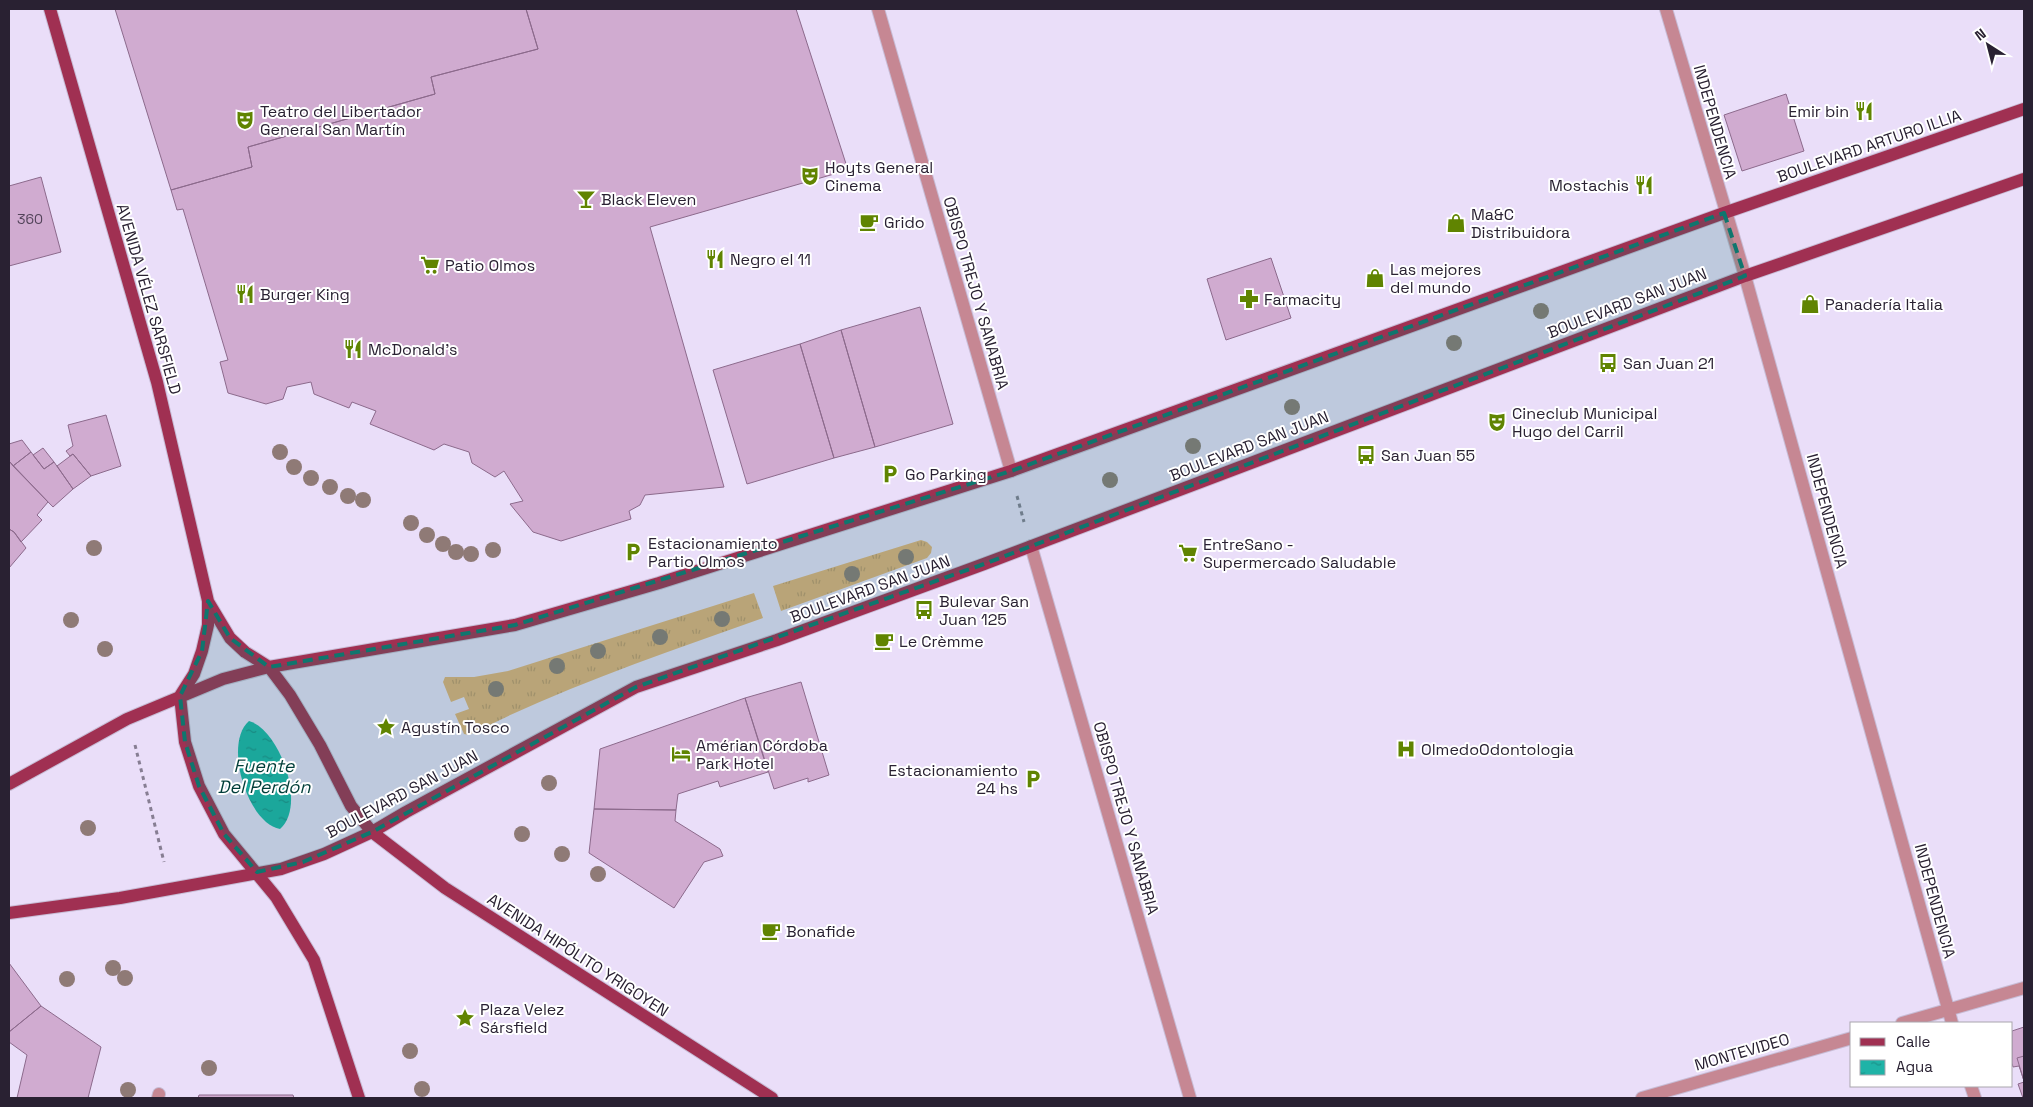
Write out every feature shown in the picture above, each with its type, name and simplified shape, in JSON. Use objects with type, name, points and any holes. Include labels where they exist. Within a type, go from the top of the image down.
[{"type":"main road","name":"AVENIDA VÉLEZ SARSFIELD","points":[[50,9],[157,382],[208,600],[208,625],[202,652],[194,674],[180,696]]},
{"type":"main road","name":"BOULEVARD ARTURO ILLIA","points":[[1724,213],[2024,110]]},
{"type":"main road","points":[[1744,276],[2024,179]]},
{"type":"main road","points":[[9,784],[127,719],[223,679],[269,667],[515,625],[668,580],[1011,471],[1724,213]]},
{"type":"main road","name":"BOULEVARD SAN JUAN","points":[[9,913],[120,898],[281,869],[315,858],[372,832],[636,687],[777,640],[1031,546],[1744,276]]},
{"type":"main road","name":"AVENIDA VÉLEZ SARSFIELD","points":[[208,600],[230,638],[246,652],[269,667],[304,716],[351,806],[372,832]]},
{"type":"main road","points":[[180,696],[185,742],[199,786],[224,834],[257,872],[294,924],[314,960],[359,1098]]},
{"type":"main road","name":"AVENIDA HIPÓLITO YRIGOYEN","points":[[372,832],[445,888],[772,1098]]},
{"type":"street","name":"OBISPO TREJO Y SANABRIA","points":[[878,9],[1011,471]]},
{"type":"street","name":"INDEPENDENCIA","points":[[1666,9],[1724,213],[1744,276],[1952,1022]]},
{"type":"street","name":"OBISPO TREJO Y SANABRIA","points":[[1031,546],[1190,1098]]},
{"type":"street","points":[[1906,1022],[2024,988]]},
{"type":"street","name":"MONTEVIDEO","points":[[1642,1098],[1850,1039]]},
{"type":"path","points":[[1011,471],[1031,546]]},
{"type":"path","points":[[135,745],[164,862]]},
{"type":"highlighted area","points":[[1724,213],[1745,276],[984,564],[636,687],[372,832],[303,862],[257,872],[224,834],[199,786],[185,742],[180,696],[202,651],[208,601],[230,638],[269,667],[515,625],[1011,471]]},
{"type":"green space","points":[[921,540],[927,542],[932,547],[931,553],[927,558],[781,611],[773,586]]},
{"type":"green space","points":[[754,593],[763,618],[577,686],[469,735],[464,734],[455,714],[469,709],[464,697],[451,702],[443,682],[445,677],[474,677],[508,671]]},
{"type":"water","name":"Fuente Del Perdón","points":[[249,721],[260,727],[271,738],[280,753],[286,770],[291,804],[288,818],[280,829],[268,824],[258,813],[242,781],[238,746],[242,732]]},
{"type":"building","name":"Teatro del Libertador General San Martín","points":[[115,9],[526,9],[538,49],[431,77],[435,94],[248,147],[252,167],[171,190]]},
{"type":"building","name":"Patio Olmos","points":[[526,9],[796,9],[848,170],[650,227],[724,487],[645,495],[640,505],[629,511],[631,519],[561,541],[533,532],[510,504],[523,501],[504,471],[495,477],[472,463],[469,452],[444,444],[434,450],[370,424],[376,411],[352,402],[349,408],[314,394],[311,382],[287,387],[283,399],[266,404],[228,393],[220,362],[228,360],[183,209],[177,210],[171,190],[252,167],[248,147],[435,94],[431,77],[538,49]]},
{"type":"building","points":[[1786,94],[1804,151],[1742,171],[1724,115]]},
{"type":"building","points":[[41,177],[61,252],[9,266],[9,186]]},
{"type":"building","name":"Farmacity","points":[[1271,258],[1291,318],[1226,340],[1207,279]]},
{"type":"building","points":[[920,307],[953,424],[875,447],[841,330]]},
{"type":"building","points":[[841,330],[875,447],[834,458],[800,344]]},
{"type":"building","points":[[800,344],[834,458],[747,484],[713,370]]},
{"type":"building","points":[[106,415],[121,466],[91,476],[73,454],[70,456],[66,451],[73,446],[68,425]]},
{"type":"building","points":[[22,440],[31,452],[13,466],[9,461],[9,444]]},
{"type":"building","points":[[43,448],[54,462],[44,469],[33,455]]},
{"type":"building","points":[[31,452],[44,469],[54,462],[73,489],[53,507],[13,466]]},
{"type":"building","points":[[73,454],[91,476],[73,489],[57,466]]},
{"type":"building","points":[[9,461],[48,502],[37,515],[42,520],[21,542],[14,532],[9,529]]},
{"type":"building","points":[[9,529],[14,532],[26,548],[9,568]]},
{"type":"building","points":[[801,682],[829,775],[808,782],[808,778],[774,789],[745,698]]},
{"type":"building","name":"Amérian Córdoba Park Hotel","points":[[745,698],[768,772],[720,787],[718,781],[678,794],[676,810],[594,809],[600,749]]},
{"type":"building","points":[[594,809],[676,810],[675,821],[720,849],[723,856],[704,862],[674,908],[589,853]]},
{"type":"building","points":[[9,963],[41,1006],[9,1032]]},
{"type":"building","points":[[41,1006],[101,1047],[88,1098],[17,1098],[27,1055],[9,1042],[9,1032]]},
{"type":"building","points":[[2024,1027],[2024,1081],[2019,1066],[2013,1067],[2013,1031]]},
{"type":"building","points":[[2024,1056],[2024,1081],[2017,1058]]},
{"type":"building","points":[[2024,1082],[2024,1098],[2023,1098],[2018,1084]]},
{"type":"building","points":[[199,1095],[293,1095],[294,1098],[198,1098]]},
{"type":"place","name":"Emir bin","points":[[1864,111]]},
{"type":"place","name":"Teatro del Libertador General San Martín","points":[[245,120]]},
{"type":"place","name":"Hoyts General Cinema","points":[[810,176]]},
{"type":"place","name":"Mostachis","points":[[1644,185]]},
{"type":"place","name":"Black Eleven","points":[[586,199]]},
{"type":"place","name":"Grido","points":[[869,222]]},
{"type":"place","name":"Ma&C Distribuidora","points":[[1456,223]]},
{"type":"place","name":"Negro el 11","points":[[715,259]]},
{"type":"place","name":"Patio Olmos","points":[[430,265]]},
{"type":"place","name":"Las mejores del mundo","points":[[1375,278]]},
{"type":"place","name":"Burger King","points":[[245,294]]},
{"type":"place","name":"Farmacity","points":[[1249,299]]},
{"type":"place","name":"Panadería Italia","points":[[1810,304]]},
{"type":"place","name":"McDonald's","points":[[353,349]]},
{"type":"place","name":"San Juan 21","points":[[1608,363]]},
{"type":"place","name":"Cineclub Municipal Hugo del Carril","points":[[1497,422]]},
{"type":"place","name":"San Juan 55","points":[[1366,455]]},
{"type":"place","name":"Go Parking","points":[[890,474]]},
{"type":"place","name":"Estacionamiento Partio Olmos","points":[[633,552]]},
{"type":"place","name":"EntreSano - Supermercado Saludable","points":[[1188,553]]},
{"type":"place","name":"Bulevar San Juan 125","points":[[924,610]]},
{"type":"place","name":"Le Crèmme","points":[[884,641]]},
{"type":"place","name":"Agustín Tosco","points":[[386,727]]},
{"type":"place","name":"OlmedoOdontologia","points":[[1406,749]]},
{"type":"place","name":"Amérian Córdoba Park Hotel","points":[[681,754]]},
{"type":"place","name":"Estacionamiento 24 hs","points":[[1033,779]]},
{"type":"place","name":"Bonafide","points":[[771,931]]},
{"type":"place","name":"Plaza Velez Sársfield","points":[[465,1018]]}]
